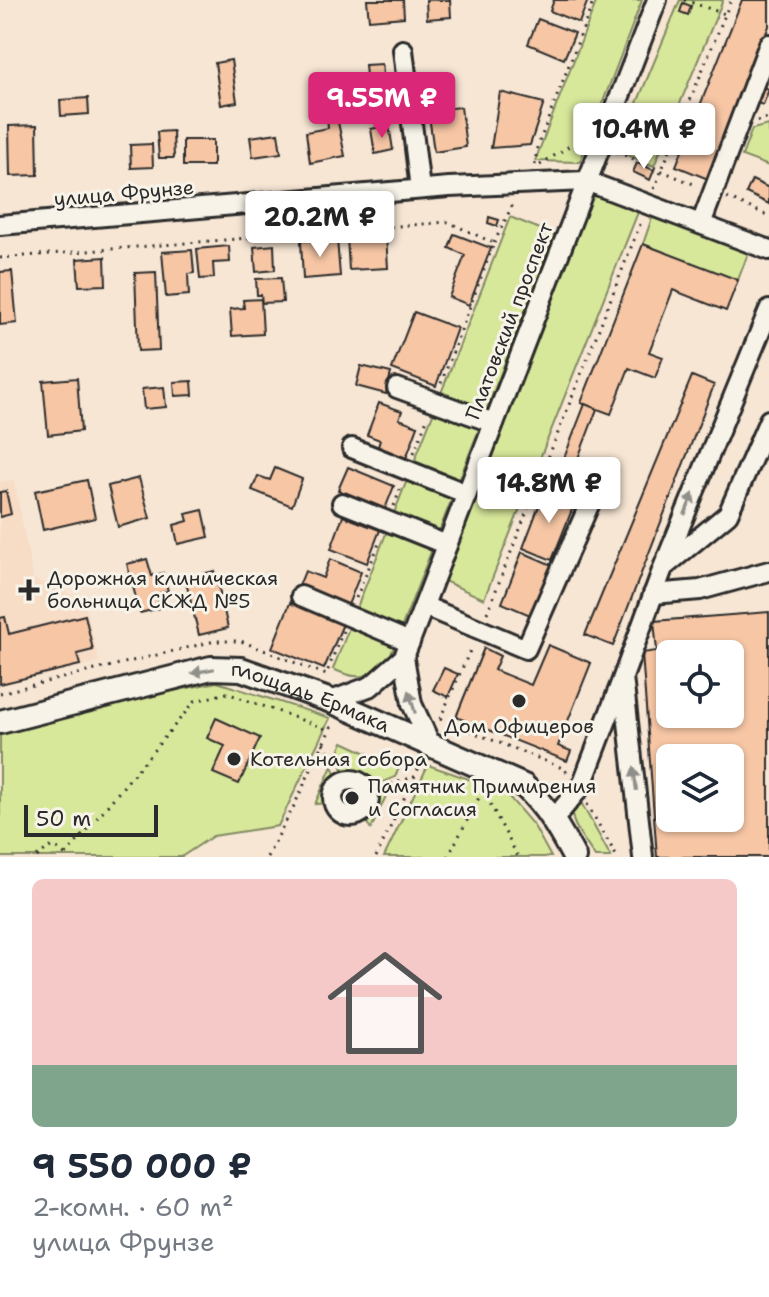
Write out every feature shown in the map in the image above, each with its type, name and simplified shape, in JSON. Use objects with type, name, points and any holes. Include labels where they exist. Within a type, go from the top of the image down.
[{"type":"main road","name":"площадь Ермака","points":[[0,722],[211,668],[241,669],[333,709],[430,743],[524,786],[540,800],[554,819],[574,857]]},
{"type":"street","name":"Платовский проспект","points":[[333,709],[371,686],[407,650],[657,0]]},
{"type":"street","points":[[701,224],[769,44]]},
{"type":"street","points":[[403,50],[420,189]]},
{"type":"street","name":"улица Фрунзе","points":[[0,225],[420,189],[586,181]]},
{"type":"street","points":[[586,181],[769,250]]},
{"type":"street","points":[[554,819],[582,785],[663,568],[769,310]]},
{"type":"street","points":[[397,388],[494,423]]},
{"type":"street","points":[[663,568],[728,514],[769,420]]},
{"type":"street","points":[[352,448],[467,494]]},
{"type":"street","points":[[424,606],[526,649],[604,471]]},
{"type":"street","points":[[342,503],[447,545]]},
{"type":"street","points":[[653,594],[700,590],[769,571]]},
{"type":"street","points":[[301,596],[349,616],[407,650],[412,704],[430,743]]},
{"type":"street","points":[[623,677],[643,857]]},
{"type":"street","points":[[358,780],[368,791],[368,803],[361,813],[350,816],[339,812],[333,802],[334,790],[342,781],[358,780]]},
{"type":"path","points":[[535,169],[537,148],[594,0]]},
{"type":"path","points":[[684,0],[725,14]]},
{"type":"path","points":[[376,857],[480,629],[731,0]]},
{"type":"path","points":[[0,258],[448,222],[494,243],[326,675],[241,641],[215,641],[0,693]]},
{"type":"path","points":[[37,857],[49,847],[58,849],[66,856],[195,701],[227,693],[329,730]]},
{"type":"path","points":[[267,857],[329,730],[333,709]]},
{"type":"path","points":[[323,743],[334,759],[342,781]]},
{"type":"path","points":[[368,791],[414,776]]},
{"type":"path","points":[[478,780],[518,857]]},
{"type":"path","points":[[448,857],[483,790]]},
{"type":"shaded area","name":"Дорожная клиническая больница СКЖД №5","points":[[14,480],[33,579],[84,600],[99,662],[0,685],[0,482]]},
{"type":"green space","points":[[597,0],[642,0],[580,162],[535,161]]},
{"type":"green space","points":[[680,0],[723,0],[654,166],[617,151]]},
{"type":"green space","points":[[769,125],[769,166],[742,156],[752,129]]},
{"type":"green space","points":[[591,190],[640,207],[484,599],[444,581]]},
{"type":"green space","points":[[654,212],[750,248],[738,280],[643,244]]},
{"type":"green space","points":[[510,217],[555,235],[391,654],[372,673],[351,676],[333,669]]},
{"type":"green space","points":[[217,682],[330,718],[278,826],[213,836],[181,857],[0,857],[0,732],[19,723]]},
{"type":"green space","points":[[343,742],[399,768],[395,777],[371,787],[359,778],[345,776],[338,754]]},
{"type":"green space","points":[[428,765],[504,791],[534,826],[551,857],[384,857]]},
{"type":"green space","points":[[332,766],[338,780],[330,790],[328,803],[315,804]]},
{"type":"green space","points":[[390,787],[371,829],[363,817],[373,809],[373,795]]},
{"type":"green space","points":[[578,797],[611,857],[595,857],[576,827],[572,812]]},
{"type":"building","points":[[367,0],[403,0],[404,17],[369,20]]},
{"type":"building","points":[[426,0],[450,0],[451,17],[427,19]]},
{"type":"building","points":[[554,0],[588,0],[579,23],[550,11]]},
{"type":"building","points":[[742,0],[769,0],[769,26],[708,179],[676,166]]},
{"type":"building","points":[[683,3],[691,6],[688,15],[680,12]]},
{"type":"building","points":[[538,19],[575,33],[564,59],[528,44]]},
{"type":"building","points":[[231,60],[237,102],[221,105],[215,63]]},
{"type":"building","points":[[382,64],[385,97],[368,99],[365,65]]},
{"type":"building","points":[[760,86],[769,89],[763,105],[754,102]]},
{"type":"building","points":[[500,92],[544,103],[530,145],[491,148]]},
{"type":"building","points":[[88,98],[89,114],[61,116],[60,100]]},
{"type":"building","points":[[442,104],[443,109],[461,107],[466,147],[434,152],[429,115],[433,114],[432,106]]},
{"type":"building","points":[[337,117],[345,156],[310,163],[306,132],[328,128],[327,118]]},
{"type":"building","points":[[37,125],[38,175],[10,176],[9,126]]},
{"type":"building","points":[[389,125],[393,150],[375,154],[371,129]]},
{"type":"building","points":[[173,131],[174,158],[159,158],[157,132]]},
{"type":"building","points":[[278,133],[281,153],[253,157],[250,137]]},
{"type":"building","points":[[183,140],[213,140],[213,166],[183,166]]},
{"type":"building","points":[[152,144],[153,167],[131,168],[130,145]]},
{"type":"building","points":[[637,163],[654,170],[650,180],[633,172]]},
{"type":"building","points":[[752,180],[769,188],[769,204],[746,193]]},
{"type":"building","points":[[489,217],[499,220],[497,226],[488,223]]},
{"type":"building","points":[[454,234],[491,248],[469,305],[449,297],[465,255],[449,248]]},
{"type":"building","points":[[386,235],[388,268],[349,270],[347,237]]},
{"type":"building","points":[[337,239],[340,276],[303,279],[301,241]]},
{"type":"building","points":[[643,244],[738,280],[726,311],[673,290],[649,352],[663,357],[655,378],[629,368],[611,414],[581,403]]},
{"type":"building","points":[[274,245],[275,270],[256,272],[254,247]]},
{"type":"building","points":[[229,246],[230,262],[213,263],[214,278],[200,279],[197,249]]},
{"type":"building","points":[[192,250],[194,273],[188,274],[189,295],[166,297],[162,252]]},
{"type":"building","points":[[105,257],[106,285],[79,286],[77,259]]},
{"type":"building","points":[[12,271],[17,323],[0,325],[0,272]]},
{"type":"building","points":[[156,272],[159,350],[138,351],[135,273]]},
{"type":"building","points":[[281,278],[283,302],[262,303],[261,295],[257,295],[256,279]]},
{"type":"building","points":[[261,299],[263,334],[232,336],[230,309],[244,308],[243,300]]},
{"type":"building","points":[[414,312],[457,328],[436,386],[392,369]]},
{"type":"building","points":[[361,366],[391,373],[386,394],[356,386]]},
{"type":"building","points":[[692,376],[714,385],[613,646],[585,635]]},
{"type":"building","points":[[77,378],[81,431],[48,435],[43,381]]},
{"type":"building","points":[[192,381],[193,395],[175,396],[174,382]]},
{"type":"building","points":[[164,387],[166,407],[144,409],[142,389]]},
{"type":"building","points":[[379,403],[402,411],[399,419],[418,426],[405,461],[377,450],[380,440],[367,435]]},
{"type":"building","points":[[585,404],[597,409],[563,497],[551,492]]},
{"type":"building","points":[[348,467],[394,486],[385,509],[338,490]]},
{"type":"building","points":[[275,468],[302,479],[292,506],[252,490],[258,476],[270,480]]},
{"type":"building","points":[[139,478],[150,518],[118,527],[108,486]]},
{"type":"building","points":[[87,480],[95,518],[43,530],[35,491]]},
{"type":"building","points":[[545,490],[575,502],[552,560],[523,548]]},
{"type":"building","points":[[6,491],[11,514],[0,517],[0,492]]},
{"type":"building","points":[[203,510],[209,537],[178,544],[174,525],[188,521],[186,514]]},
{"type":"building","points":[[343,516],[380,530],[367,563],[331,549]]},
{"type":"building","points":[[522,552],[552,565],[530,615],[502,603]]},
{"type":"building","points":[[147,559],[152,576],[163,573],[168,591],[156,594],[160,608],[140,613],[127,564]]},
{"type":"building","points":[[330,559],[361,572],[348,605],[299,586],[305,571],[323,578]]},
{"type":"building","points":[[215,571],[228,628],[199,635],[185,578]]},
{"type":"building","points":[[290,603],[343,624],[324,669],[272,648]]},
{"type":"building","points":[[769,612],[769,857],[657,857],[642,653],[656,651],[656,728],[744,728],[744,640],[656,641],[654,621]]},
{"type":"building","points":[[85,615],[93,650],[77,654],[80,665],[0,684],[0,618],[5,617],[9,634]]},
{"type":"building","name":"Дом Офицеров","points":[[548,645],[591,663],[558,746],[571,751],[567,761],[456,717],[484,648],[500,656],[494,670],[531,685]]},
{"type":"building","points":[[444,668],[458,674],[448,697],[433,690]]},
{"type":"building","name":"Котельная собора","points":[[216,718],[260,738],[239,784],[213,773],[225,746],[207,738]]},
{"type":"place","name":"Дорожная клиническая больница СКЖД №5","points":[[29,590]]},
{"type":"place","name":"Дом Офицеров","points":[[519,701]]},
{"type":"place","name":"Котельная собора","points":[[234,759]]},
{"type":"place","name":"Памятник Примирения и Cогласия","points":[[352,798]]}]
